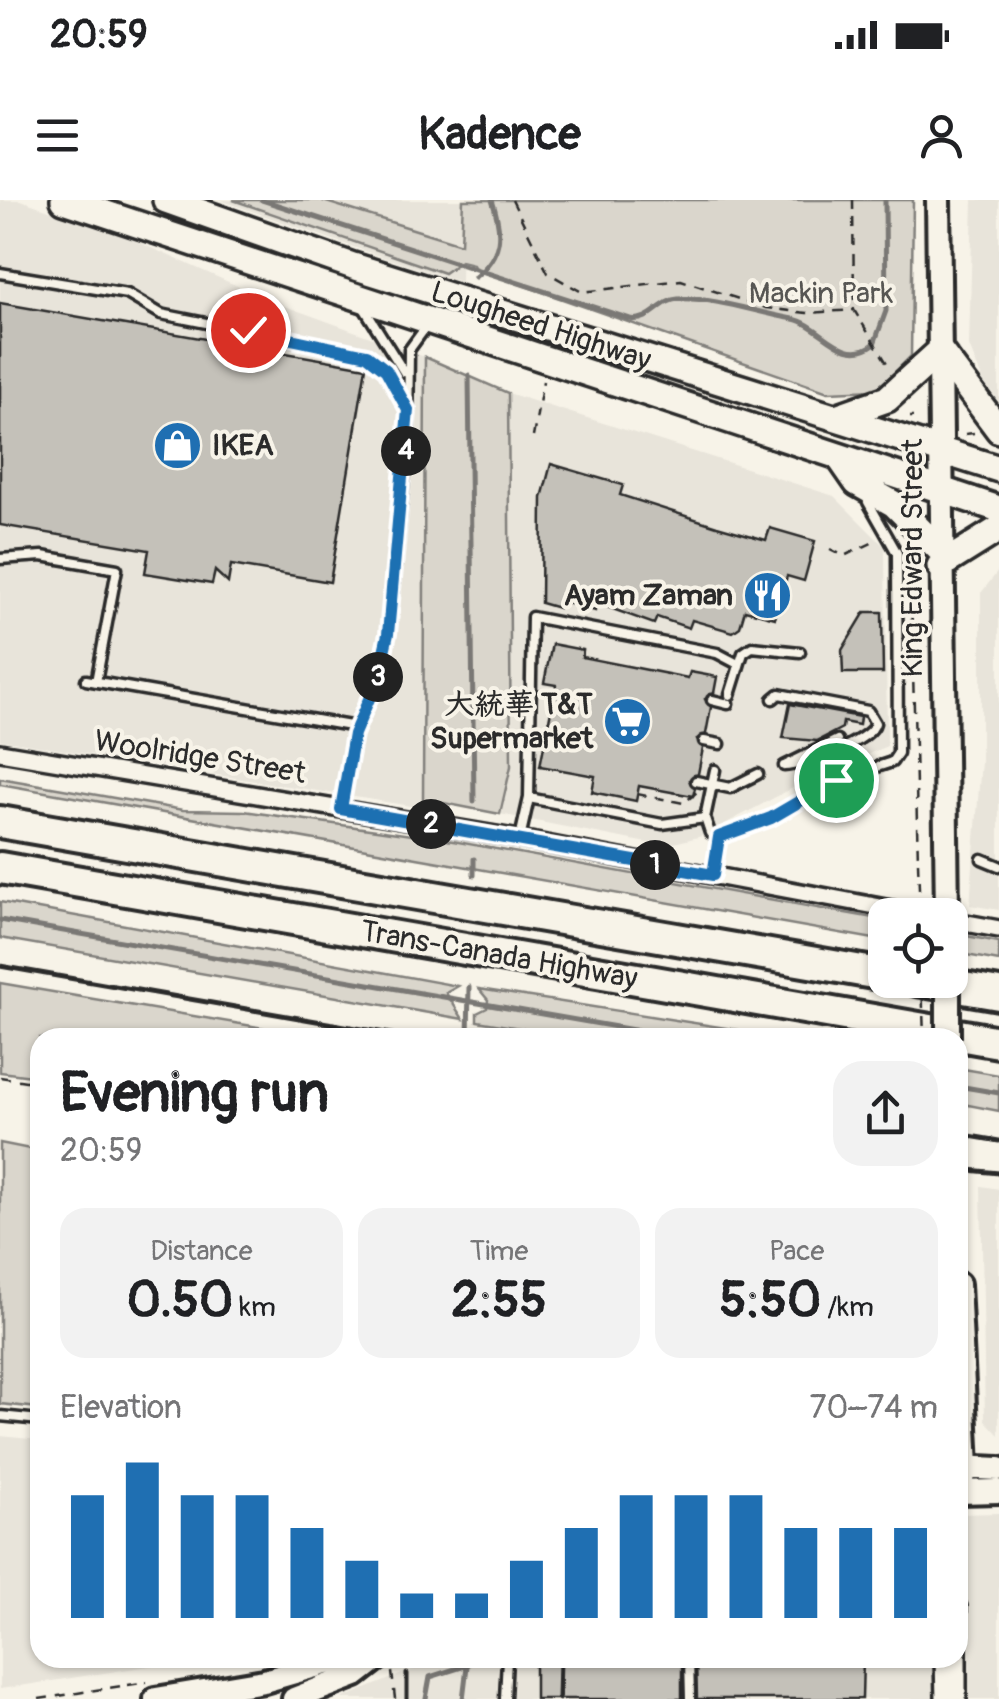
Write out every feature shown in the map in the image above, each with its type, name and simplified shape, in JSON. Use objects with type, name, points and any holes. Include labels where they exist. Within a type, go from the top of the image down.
[{"type":"highway","points":[[0,809],[148,848]]},
{"type":"highway","name":"Trans-Canada Highway","points":[[0,822],[868,971]]},
{"type":"highway","name":"Trans-Canada Highway","points":[[0,868],[919,1028]]},
{"type":"highway","points":[[968,989],[999,994]]},
{"type":"highway","name":"Trans-Canada Highway","points":[[968,1037],[999,1042]]},
{"type":"main road","name":"Lougheed Highway","points":[[64,200],[999,509]]},
{"type":"main road","name":"Lougheed Highway","points":[[166,200],[470,309],[999,469]]},
{"type":"main road","name":"King Edward Street","points":[[938,200],[947,898]]},
{"type":"main road","points":[[836,417],[887,398],[940,351],[987,432]]},
{"type":"main road","points":[[839,457],[857,483],[894,504],[940,558],[999,529]]},
{"type":"main road","points":[[948,998],[948,1028]]},
{"type":"main road","points":[[968,1467],[999,1469]]},
{"type":"main road","points":[[968,1492],[999,1491]]},
{"type":"main road","points":[[156,1699],[264,1681],[309,1668]]},
{"type":"main road","points":[[294,1699],[372,1668]]},
{"type":"street","name":"Woolridge Street","points":[[0,752],[520,840],[868,905]]},
{"type":"street","points":[[968,922],[999,929]]},
{"type":"street","points":[[943,1668],[944,1699]]},
{"type":"street","points":[[958,1668],[958,1699]]},
{"type":"lane","points":[[0,272],[127,294],[160,314],[367,355],[386,370],[408,410]]},
{"type":"lane","points":[[358,300],[406,376]]},
{"type":"lane","points":[[341,809],[356,727],[381,668],[397,559],[411,342],[437,321]]},
{"type":"lane","points":[[715,770],[704,783],[705,818],[710,833],[719,837],[771,818],[836,780],[892,762],[898,753],[897,553],[857,483]]},
{"type":"lane","points":[[0,559],[42,556],[118,569],[96,682]]},
{"type":"lane","points":[[520,840],[530,798],[532,616],[717,654],[738,664]]},
{"type":"lane","points":[[712,700],[729,699],[738,664],[752,646],[800,652]]},
{"type":"lane","points":[[86,680],[356,727]]},
{"type":"lane","points":[[773,699],[779,694],[868,711],[875,723],[866,737],[797,765],[784,766],[836,740]]},
{"type":"lane","points":[[704,741],[720,744]]},
{"type":"lane","points":[[704,783],[738,786],[758,774]]},
{"type":"lane","points":[[530,798],[662,824],[705,818]]},
{"type":"lane","points":[[713,875],[719,837]]},
{"type":"lane","points":[[982,859],[999,866]]},
{"type":"lane","points":[[0,1416],[30,1419]]},
{"type":"lane","points":[[505,1699],[507,1668]]},
{"type":"lane","points":[[689,1668],[690,1699]]},
{"type":"path","points":[[512,200],[548,273],[582,292],[681,280],[766,308],[807,313],[854,310]]},
{"type":"path","points":[[853,200],[854,310],[888,364]]},
{"type":"path","points":[[533,437],[543,381]]},
{"type":"path","points":[[965,434],[987,432]]},
{"type":"path","points":[[830,549],[844,556],[874,542]]},
{"type":"path","points":[[910,553],[920,898]]},
{"type":"path","points":[[638,794],[684,803],[693,799],[704,783]]},
{"type":"path","points":[[921,998],[923,1028]]},
{"type":"path","points":[[0,1078],[30,1082]]},
{"type":"path","points":[[387,1668],[396,1681],[395,1699]]},
{"type":"shaded area","points":[[0,200],[20,200],[122,235],[274,302],[425,357],[423,808],[0,740]]},
{"type":"shaded area","points":[[220,200],[463,200],[461,282],[379,256]]},
{"type":"shaded area","points":[[973,200],[999,200],[999,401],[983,381],[969,346]]},
{"type":"shaded area","points":[[508,393],[834,496],[885,547],[887,746],[808,780],[702,836],[662,846],[500,814],[511,766]]},
{"type":"shaded area","points":[[999,570],[999,910],[970,905],[981,761],[981,593]]},
{"type":"shaded area","points":[[981,1186],[999,1189],[999,1435],[985,1420]]},
{"type":"shaded area","points":[[0,1436],[30,1439],[30,1668],[136,1668],[0,1689]]},
{"type":"shaded area","points":[[999,1513],[999,1699],[341,1699],[417,1668],[968,1668],[968,1514]]},
{"type":"green space","name":"Mackin Park","points":[[233,200],[320,200],[461,244],[463,200],[913,200],[911,356],[877,390],[828,392],[474,268],[473,264],[461,261],[444,273]]},
{"type":"green space","points":[[425,357],[508,393],[511,766],[500,814],[423,799]]},
{"type":"green space","points":[[0,778],[183,810],[244,811],[453,841],[868,917],[868,938],[0,784]]},
{"type":"green space","points":[[0,902],[458,986],[446,993],[463,1019],[0,938]]},
{"type":"green space","points":[[968,936],[999,942],[999,961],[968,955]]},
{"type":"green space","points":[[0,983],[264,1028],[30,1028],[30,1076],[0,1072]]},
{"type":"green space","points":[[479,989],[726,1028],[519,1028],[477,1021],[477,1013],[487,1008],[488,1000]]},
{"type":"green space","points":[[968,1070],[999,1075],[999,1111],[968,1105]]},
{"type":"green space","points":[[0,1143],[30,1149],[30,1407],[0,1404]]},
{"type":"building","name":"IKEA","points":[[0,303],[366,367],[330,582],[231,565],[228,583],[215,571],[212,584],[145,573],[149,550],[0,525]]},
{"type":"building","points":[[551,464],[623,485],[620,495],[717,526],[766,540],[770,528],[815,541],[804,581],[787,576],[775,618],[745,610],[740,627],[733,632],[692,620],[689,628],[657,617],[654,624],[596,603],[595,611],[560,601],[558,608],[541,603],[542,498]]},
{"type":"building","points":[[865,612],[882,612],[883,673],[843,673],[842,650]]},
{"type":"building","name":"大統華 T&T Supermarket","points":[[552,644],[583,650],[582,657],[688,678],[690,672],[717,677],[714,693],[705,699],[711,707],[706,734],[697,739],[703,748],[698,774],[689,780],[695,788],[693,796],[639,786],[636,801],[592,792],[595,776],[540,766],[556,685],[544,683]]},
{"type":"building","points":[[790,704],[860,717],[859,725],[843,722],[842,728],[817,741],[783,738]]},
{"type":"building","points":[[535,1668],[682,1668],[682,1699],[535,1699]]},
{"type":"building","points":[[696,1668],[863,1668],[862,1699],[697,1699]]},
{"type":"waterway","points":[[262,200],[630,319],[644,318],[672,300],[706,300],[803,322],[842,348],[852,350],[874,344],[886,311],[885,200]]},
{"type":"waterway","points":[[475,277],[491,260],[498,242],[492,200]]},
{"type":"waterway","points":[[469,375],[474,801]]},
{"type":"waterway","points":[[474,859],[474,875]]},
{"type":"waterway","points":[[0,920],[622,1028]]},
{"type":"waterway","points":[[468,1028],[469,987]]},
{"type":"waterway","points":[[968,1088],[999,1093]]},
{"type":"waterway","points":[[426,1699],[430,1677],[458,1668]]},
{"type":"waterway","points":[[463,1699],[467,1668]]},
{"type":"railway","points":[[0,966],[356,1028]]},
{"type":"railway","points":[[968,1136],[999,1141]]},
{"type":"railway","points":[[968,1170],[999,1173]]},
{"type":"railway","points":[[559,1699],[560,1668]]},
{"type":"railway","points":[[407,1674],[407,1699]]},
{"type":"place","name":"IKEA","points":[[177,445]]},
{"type":"place","name":"Ayam Zaman","points":[[768,595]]},
{"type":"place","name":"大統華 T&T Supermarket","points":[[628,721]]},
{"type":"route","points":[[248,330],[336,345],[367,355],[386,370],[408,410],[388,634],[378,678],[354,734],[341,809],[713,875],[719,837],[771,818],[836,780]]}]
